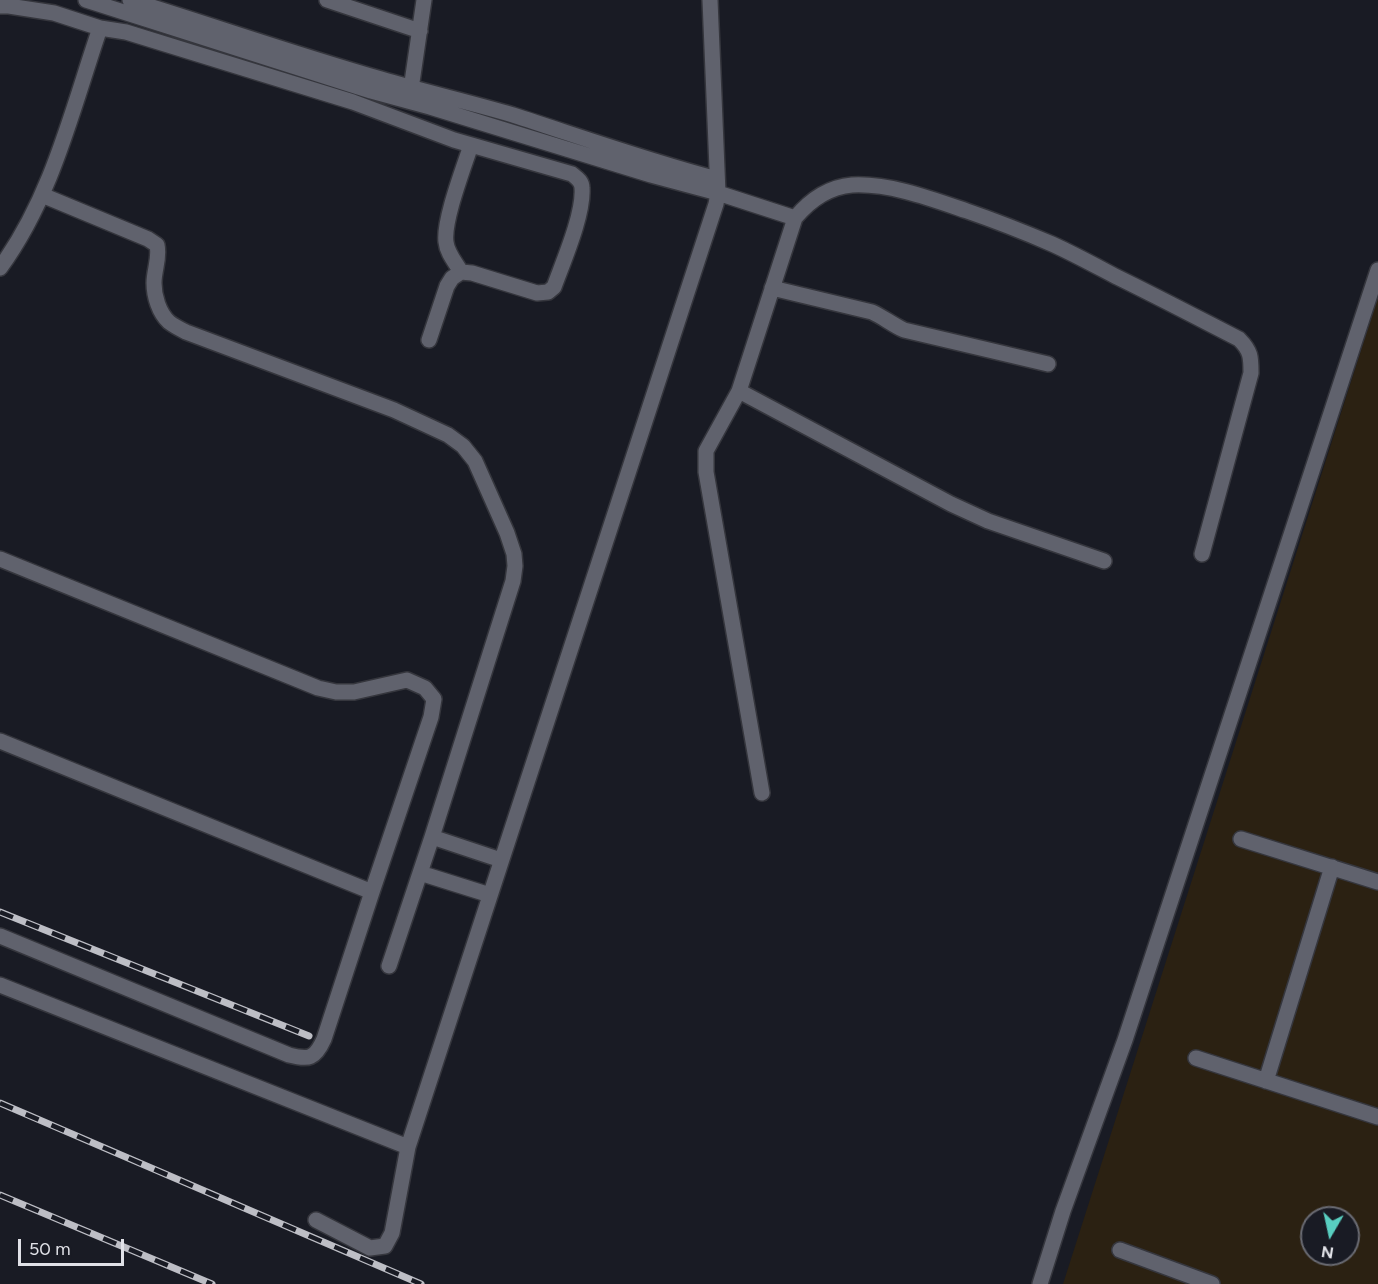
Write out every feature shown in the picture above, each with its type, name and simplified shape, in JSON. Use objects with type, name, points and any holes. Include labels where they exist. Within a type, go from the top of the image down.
[{"type":"lane","points":[[86,0],[371,91],[410,94],[513,115],[665,165],[795,218]]},
{"type":"lane","points":[[130,0],[410,94]]},
{"type":"lane","points":[[327,0],[420,31]]},
{"type":"lane","points":[[410,94],[424,0]]},
{"type":"lane","points":[[316,1220],[370,1248],[385,1246],[392,1233],[408,1148],[716,204],[710,0]]},
{"type":"lane","points":[[0,6],[54,13],[100,28],[126,32],[353,102],[454,140],[572,174],[578,179],[582,187],[579,215],[554,287],[548,292],[537,293],[472,273],[461,272],[452,278],[447,286],[429,340]]},
{"type":"lane","points":[[0,268],[21,236],[53,170],[100,28]]},
{"type":"lane","points":[[461,272],[446,244],[445,233],[471,145]]},
{"type":"lane","points":[[762,793],[706,472],[706,451],[739,391],[795,218],[803,208],[824,193],[852,185],[888,188],[926,197],[1053,244],[1239,339],[1247,347],[1251,357],[1251,373],[1202,554]]},
{"type":"lane","points":[[42,195],[148,239],[157,245],[159,253],[154,283],[156,297],[169,321],[186,332],[405,415],[448,435],[463,446],[475,461],[514,554],[513,581],[389,966]]},
{"type":"lane","points":[[1040,1284],[1063,1211],[1125,1041],[1378,270]]},
{"type":"lane","points":[[772,288],[872,312],[904,330],[1047,364]]},
{"type":"lane","points":[[739,391],[951,504],[988,521],[1104,561]]},
{"type":"lane","points":[[0,559],[318,688],[336,692],[354,692],[407,680],[425,688],[434,699],[431,717],[324,1040],[319,1051],[312,1057],[302,1058],[289,1055],[0,936]]},
{"type":"lane","points":[[0,741],[372,892]]},
{"type":"lane","points":[[432,837],[501,860]]},
{"type":"lane","points":[[1241,839],[1378,882]]},
{"type":"lane","points":[[1266,1081],[1332,867]]},
{"type":"lane","points":[[420,873],[490,895]]},
{"type":"lane","points":[[0,985],[408,1148]]},
{"type":"lane","points":[[1196,1058],[1378,1117]]},
{"type":"lane","points":[[1120,1250],[1212,1284]]},
{"type":"shaded area","points":[[1378,297],[1378,1284],[1063,1284]]},
{"type":"railway","points":[[0,912],[309,1036]]},
{"type":"railway","points":[[0,1103],[421,1284]]},
{"type":"railway","points":[[0,1195],[212,1284]]}]
